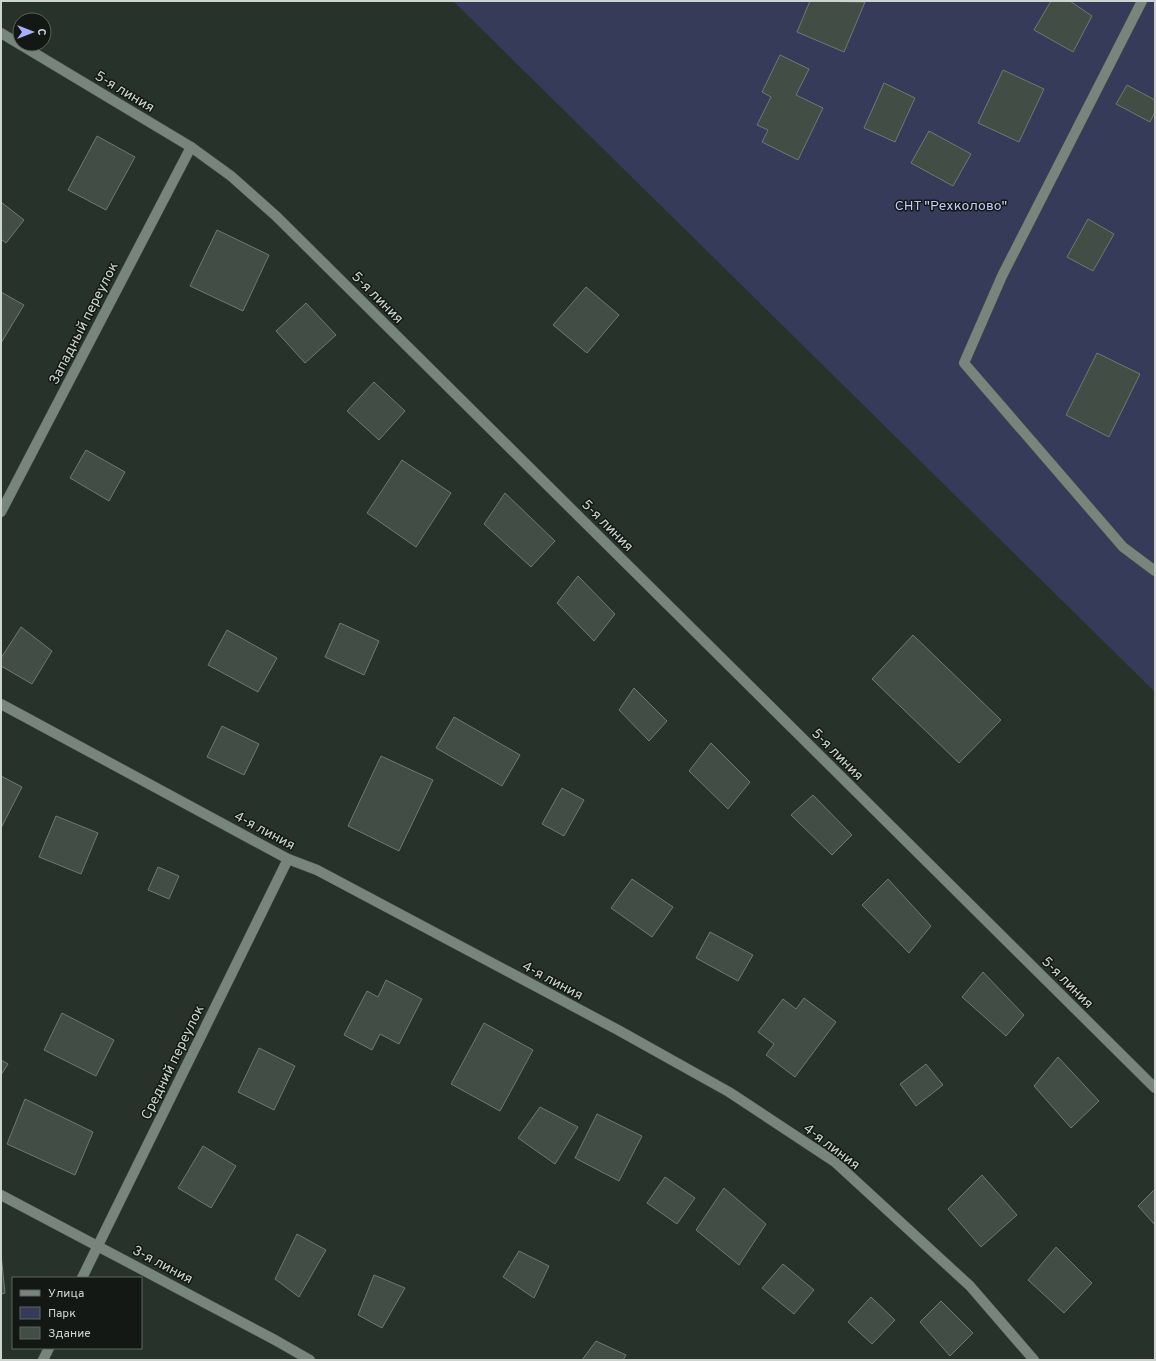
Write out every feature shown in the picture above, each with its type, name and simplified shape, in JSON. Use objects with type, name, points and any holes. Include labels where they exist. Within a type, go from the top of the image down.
[{"type":"street","points":[[1142,1],[1002,276],[964,363],[1123,546],[1155,571]]},
{"type":"street","name":"5-я линия","points":[[1,33],[191,147],[231,176],[276,216],[1155,1088]]},
{"type":"street","name":"Западный переулок","points":[[1,512],[191,147]]},
{"type":"street","name":"4-я линия","points":[[1,704],[288,859],[317,870],[625,1034],[729,1092],[835,1162],[970,1286],[1034,1360]]},
{"type":"street","name":"Средний переулок","points":[[82,1277],[288,859]]},
{"type":"street","name":"3-я линия","points":[[1,1195],[310,1360]]},
{"type":"street","points":[[43,1360],[48,1349]]},
{"type":"green space","name":"СНТ \"Рехколово\"","points":[[453,1],[1155,1],[1155,692]]},
{"type":"building","points":[[810,1],[865,2],[844,52],[797,32]]},
{"type":"building","points":[[1051,1],[1070,1],[1092,16],[1073,52],[1034,30]]},
{"type":"building","points":[[780,55],[809,69],[796,95],[823,108],[798,160],[762,142],[768,130],[757,125],[771,97],[762,92]]},
{"type":"building","points":[[1003,70],[1044,89],[1019,142],[978,123]]},
{"type":"building","points":[[884,83],[915,98],[895,142],[864,128]]},
{"type":"building","points":[[1127,85],[1155,100],[1155,112],[1150,122],[1116,104]]},
{"type":"building","points":[[929,131],[971,154],[953,186],[911,163]]},
{"type":"building","points":[[97,136],[135,157],[106,210],[68,190]]},
{"type":"building","points":[[1,202],[24,220],[6,243],[1,239]]},
{"type":"building","points":[[1088,219],[1114,234],[1093,271],[1067,257]]},
{"type":"building","points":[[217,230],[269,255],[243,311],[190,286]]},
{"type":"building","points":[[586,287],[619,315],[587,353],[553,325]]},
{"type":"building","points":[[1,292],[24,305],[1,343]]},
{"type":"building","points":[[306,303],[336,335],[305,363],[276,331]]},
{"type":"building","points":[[1097,353],[1140,374],[1109,437],[1066,415]]},
{"type":"building","points":[[374,382],[405,411],[379,440],[347,411]]},
{"type":"building","points":[[86,450],[125,472],[109,501],[70,478]]},
{"type":"building","points":[[402,460],[451,493],[416,547],[367,513]]},
{"type":"building","points":[[505,493],[555,541],[531,567],[484,524]]},
{"type":"building","points":[[578,576],[615,614],[594,641],[557,603]]},
{"type":"building","points":[[340,623],[379,641],[364,675],[325,657]]},
{"type":"building","points":[[21,627],[52,651],[32,684],[1,666],[1,658]]},
{"type":"building","points":[[227,630],[277,658],[258,692],[208,665]]},
{"type":"building","points":[[913,635],[1001,720],[959,763],[872,679]]},
{"type":"building","points":[[634,688],[667,721],[649,741],[619,710]]},
{"type":"building","points":[[454,717],[520,755],[502,786],[436,748]]},
{"type":"building","points":[[222,726],[259,744],[244,775],[207,757]]},
{"type":"building","points":[[711,743],[750,782],[728,809],[689,771]]},
{"type":"building","points":[[381,756],[433,780],[399,851],[348,826]]},
{"type":"building","points":[[1,776],[22,787],[1,828]]},
{"type":"building","points":[[562,788],[584,800],[564,836],[542,824]]},
{"type":"building","points":[[813,795],[852,835],[832,855],[791,815]]},
{"type":"building","points":[[56,816],[98,833],[81,874],[39,857]]},
{"type":"building","points":[[158,867],[179,876],[169,899],[148,890]]},
{"type":"building","points":[[632,879],[673,907],[652,937],[611,908]]},
{"type":"building","points":[[888,879],[931,926],[909,953],[862,905]]},
{"type":"building","points":[[710,932],[753,955],[738,981],[696,958]]},
{"type":"building","points":[[983,972],[1024,1015],[1006,1036],[962,997]]},
{"type":"building","points":[[386,980],[422,999],[399,1044],[380,1034],[372,1050],[344,1035],[367,991],[378,997]]},
{"type":"building","points":[[804,998],[836,1022],[795,1077],[766,1055],[774,1044],[758,1032],[783,999],[796,1009]]},
{"type":"building","points":[[62,1013],[114,1040],[96,1076],[44,1050]]},
{"type":"building","points":[[484,1023],[533,1050],[500,1111],[451,1084]]},
{"type":"building","points":[[259,1048],[295,1066],[274,1110],[238,1092]]},
{"type":"building","points":[[1058,1057],[1099,1101],[1071,1128],[1034,1086]]},
{"type":"building","points":[[1,1060],[8,1064],[1,1075]]},
{"type":"building","points":[[926,1064],[943,1085],[916,1106],[900,1084]]},
{"type":"building","points":[[25,1099],[93,1132],[75,1175],[7,1144]]},
{"type":"building","points":[[540,1107],[578,1127],[555,1164],[518,1138]]},
{"type":"building","points":[[597,1114],[642,1136],[619,1181],[575,1158]]},
{"type":"building","points":[[203,1146],[236,1166],[211,1208],[178,1188]]},
{"type":"building","points":[[982,1175],[1017,1215],[981,1247],[948,1209]]},
{"type":"building","points":[[665,1177],[695,1198],[677,1224],[647,1203]]},
{"type":"building","points":[[724,1188],[766,1224],[739,1265],[696,1230]]},
{"type":"building","points":[[1155,1189],[1155,1225],[1138,1206]]},
{"type":"building","points":[[297,1234],[326,1250],[299,1297],[275,1279]]},
{"type":"building","points":[[1056,1247],[1092,1283],[1064,1313],[1028,1280]]},
{"type":"building","points":[[519,1251],[549,1266],[534,1298],[503,1277]]},
{"type":"building","points":[[1,1254],[5,1293],[1,1294]]},
{"type":"building","points":[[783,1264],[814,1290],[794,1314],[762,1288]]},
{"type":"building","points":[[374,1275],[405,1288],[382,1328],[358,1315]]},
{"type":"building","points":[[871,1297],[895,1320],[872,1344],[848,1322]]},
{"type":"building","points":[[941,1301],[973,1333],[950,1356],[920,1322]]},
{"type":"building","points":[[596,1341],[626,1355],[623,1360],[582,1360]]}]
